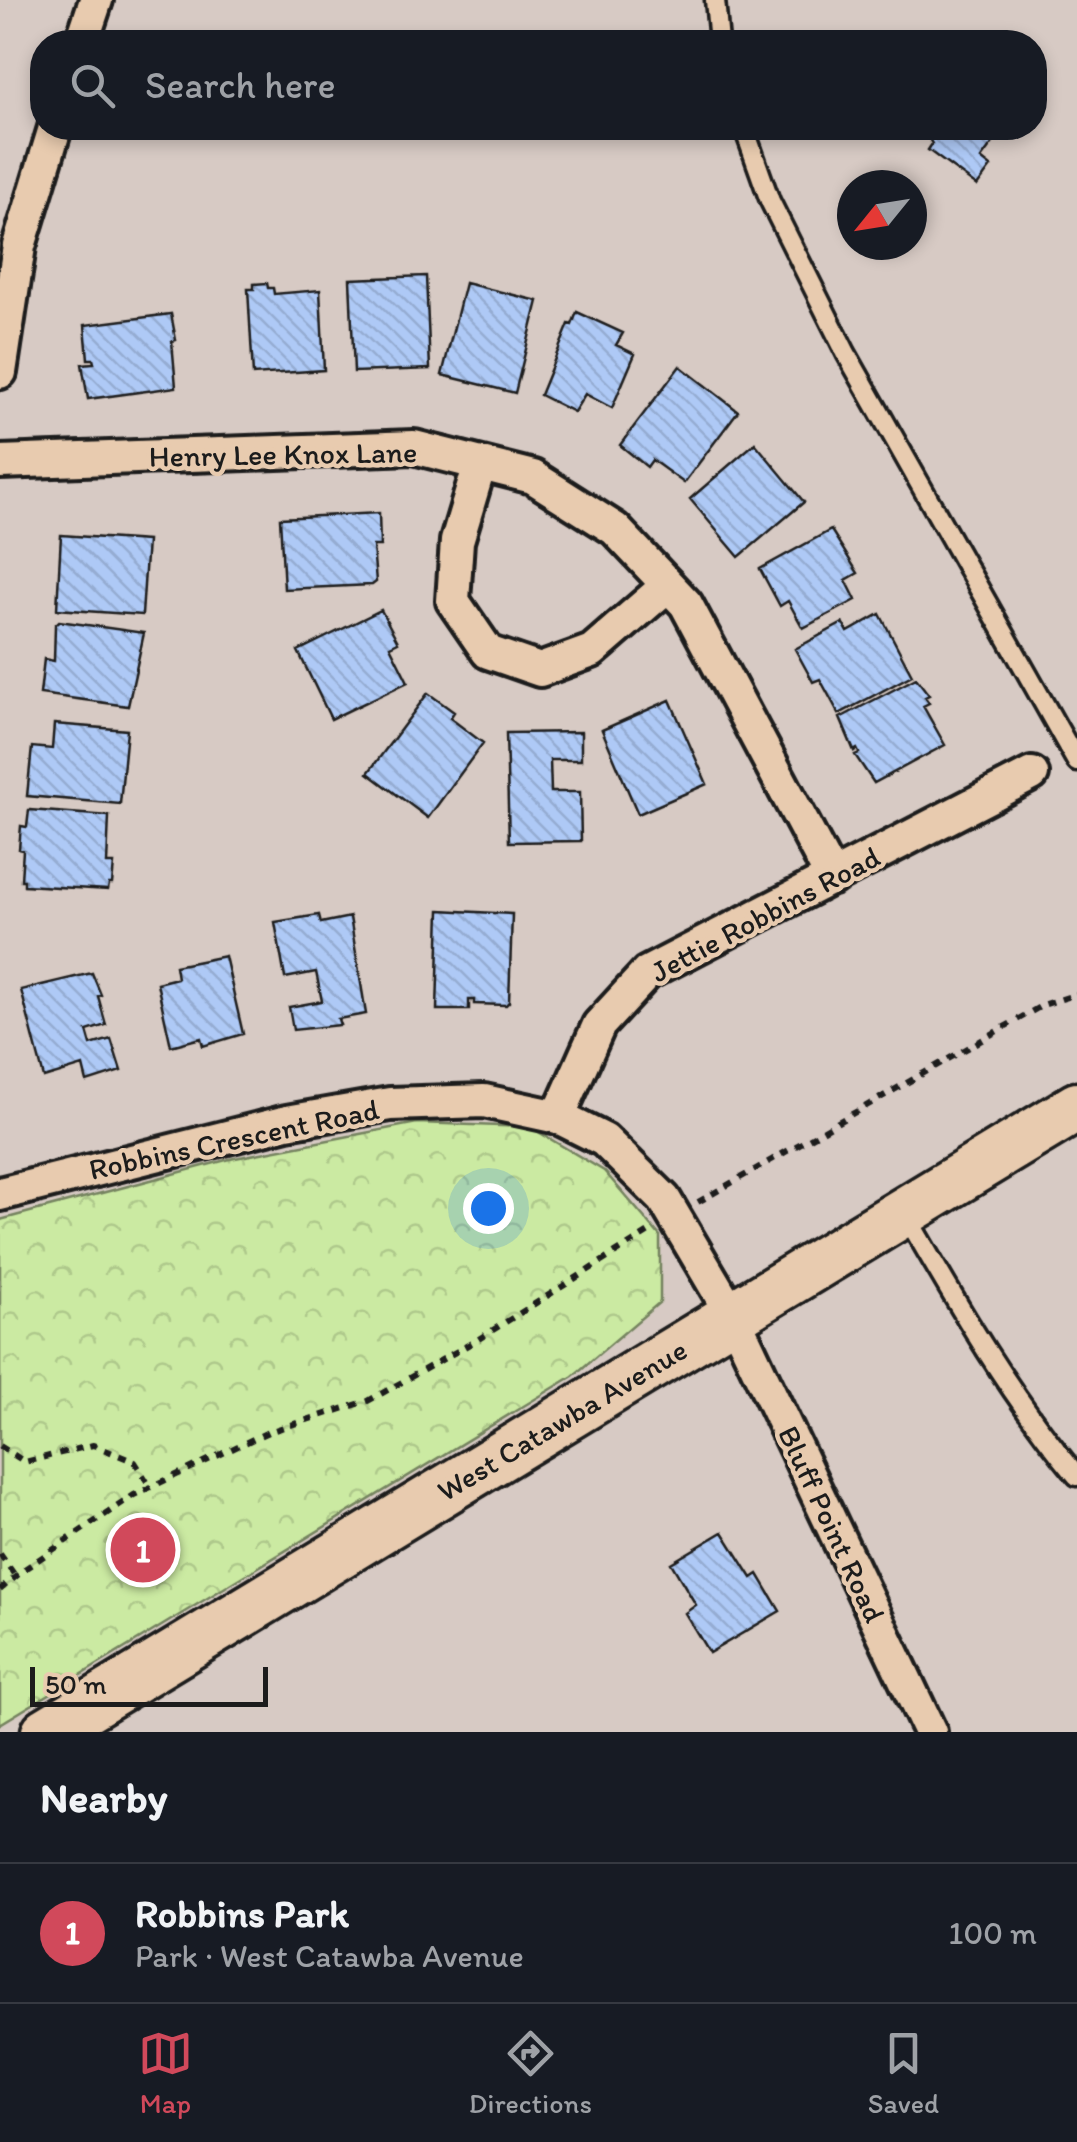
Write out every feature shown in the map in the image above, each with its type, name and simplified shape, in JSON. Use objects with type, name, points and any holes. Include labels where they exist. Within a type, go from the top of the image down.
[{"type":"main road","name":"West Catawba Avenue","points":[[46,1732],[1077,1106]]},
{"type":"street","points":[[86,30],[96,0]]},
{"type":"street","points":[[0,372],[19,246],[51,140]]},
{"type":"street","name":"Henry Lee Knox Lane","points":[[0,462],[414,448],[532,477],[615,529],[686,604],[832,878]]},
{"type":"street","points":[[480,464],[457,541],[453,601],[488,652],[540,670],[592,651],[668,585]]},
{"type":"street","name":"Jettie Robbins Road","points":[[558,1116],[599,1026],[647,973],[1032,774]]},
{"type":"street","name":"Robbins Crescent Road","points":[[0,1194],[287,1122],[390,1104],[484,1101],[558,1116],[604,1140],[664,1199],[733,1316]]},
{"type":"street","name":"Bluff Point Road","points":[[733,1316],[930,1732]]},
{"type":"lane","points":[[715,0],[718,30]]},
{"type":"lane","points":[[748,140],[770,201],[846,353],[1077,762]]},
{"type":"lane","points":[[904,1212],[970,1328],[1033,1424],[1077,1476]]},
{"type":"path","points":[[0,1590],[134,1495],[268,1432],[368,1401],[477,1340],[674,1216],[1042,1006],[1077,994]]},
{"type":"path","points":[[0,1446],[24,1462],[92,1445],[135,1462],[150,1488]]},
{"type":"path","points":[[0,1554],[16,1577]]},
{"type":"green space","points":[[417,1123],[530,1127],[604,1171],[660,1236],[660,1302],[573,1376],[0,1724],[0,1220],[230,1159]]},
{"type":"building","points":[[930,140],[995,140],[981,159],[991,167],[977,186],[928,150]]},
{"type":"building","points":[[426,276],[430,369],[354,372],[350,279]]},
{"type":"building","points":[[267,283],[274,294],[320,290],[324,370],[253,375],[248,289]]},
{"type":"building","points":[[465,283],[538,301],[515,393],[442,375]]},
{"type":"building","points":[[577,312],[623,333],[616,345],[635,354],[612,408],[585,394],[574,412],[540,395]]},
{"type":"building","points":[[171,314],[176,340],[172,341],[176,387],[88,399],[82,364],[94,363],[88,359],[85,325]]},
{"type":"building","points":[[680,366],[738,411],[684,483],[652,460],[647,467],[620,445]]},
{"type":"building","points":[[755,443],[804,502],[739,557],[690,499]]},
{"type":"building","points":[[379,513],[380,546],[373,546],[376,582],[284,589],[280,518]]},
{"type":"building","points":[[831,530],[858,573],[846,580],[856,600],[803,628],[788,601],[780,606],[760,569]]},
{"type":"building","points":[[61,535],[147,541],[142,615],[57,609]]},
{"type":"building","points":[[381,610],[398,642],[390,646],[408,682],[331,719],[298,651]]},
{"type":"building","points":[[880,614],[912,675],[839,714],[820,679],[813,682],[795,649],[843,623],[848,632]]},
{"type":"building","points":[[59,621],[144,633],[128,706],[40,694],[44,659],[54,661],[55,625]]},
{"type":"building","points":[[916,678],[929,695],[925,697],[929,703],[923,706],[945,745],[874,783],[855,755],[859,753],[854,751],[840,718]]},
{"type":"building","points":[[428,693],[454,712],[450,718],[483,743],[428,818],[368,773]]},
{"type":"building","points":[[670,700],[707,784],[638,814],[602,730]]},
{"type":"building","points":[[54,724],[127,730],[120,804],[27,796],[32,747],[52,749]]},
{"type":"building","points":[[581,732],[581,760],[550,760],[551,792],[580,792],[581,841],[509,842],[506,733]]},
{"type":"building","points":[[29,810],[109,816],[107,864],[114,864],[108,890],[24,885],[23,850],[19,849],[21,826],[27,827]]},
{"type":"building","points":[[440,910],[512,914],[506,1005],[474,1004],[474,1000],[469,1000],[469,1010],[437,1010]]},
{"type":"building","points":[[319,915],[321,923],[350,917],[366,1014],[338,1019],[340,1025],[293,1030],[289,1007],[322,1001],[316,972],[285,978],[275,922]]},
{"type":"building","points":[[225,956],[243,1034],[203,1046],[201,1038],[171,1046],[157,983],[177,978],[175,966]]},
{"type":"building","points":[[92,973],[106,1025],[87,1031],[91,1045],[111,1039],[121,1071],[87,1082],[83,1066],[44,1078],[21,990]]},
{"type":"building","points":[[723,1532],[752,1578],[758,1574],[780,1611],[709,1653],[685,1613],[696,1605],[671,1563]]},
{"type":"place","name":"Robbins Park","points":[[143,1550]]}]
